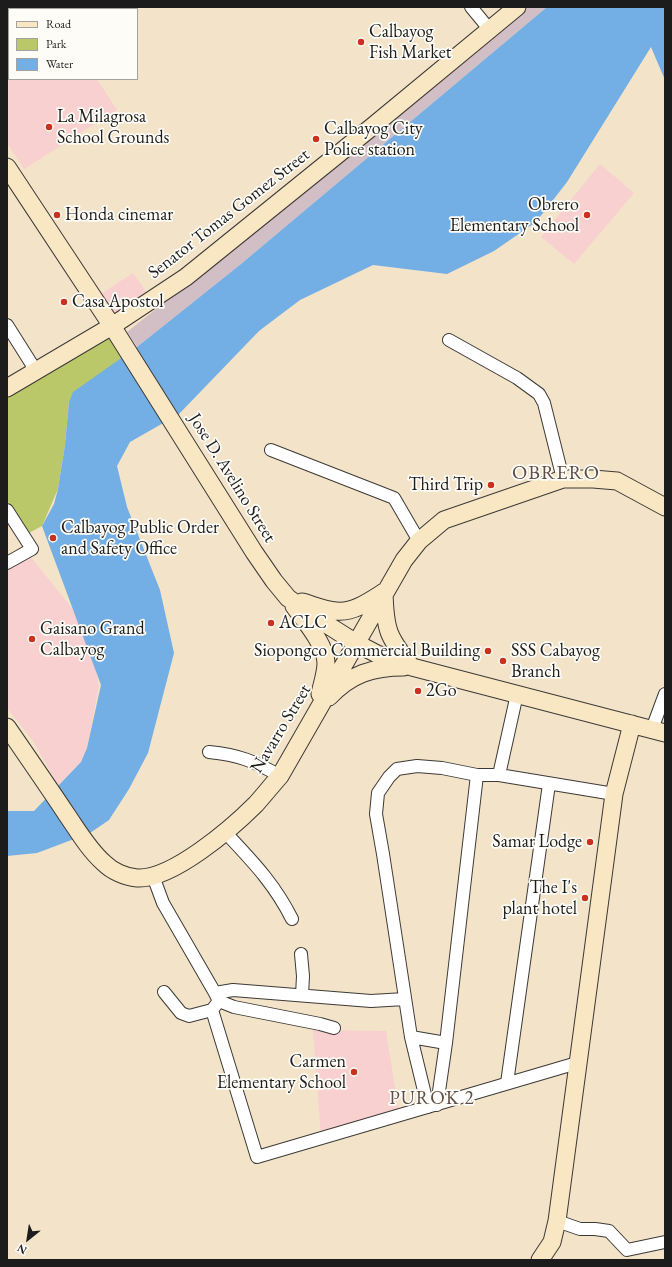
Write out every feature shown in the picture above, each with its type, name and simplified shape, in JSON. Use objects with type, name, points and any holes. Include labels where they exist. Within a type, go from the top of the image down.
[{"type":"main road","name":"Senator Tomas Gomez Street","points":[[7,388],[112,326],[186,277],[518,7]]},
{"type":"main road","name":"Jose D. Avelino Street","points":[[9,175],[112,326],[254,552],[288,598],[356,643],[377,654],[412,667],[658,731]]},
{"type":"main road","name":"Navarro Street","points":[[7,727],[83,838],[104,864],[122,874],[136,878],[152,876],[168,870],[188,859],[225,832],[256,804],[280,776],[315,712],[404,560],[419,541],[444,520],[563,479],[593,478],[617,481],[665,507]]},
{"type":"main road","points":[[288,598],[336,611],[344,611],[367,603],[384,592]]},
{"type":"main road","points":[[384,592],[384,614],[391,638],[396,648],[412,667]]},
{"type":"main road","points":[[288,598],[316,637],[325,655],[325,672],[315,712]]},
{"type":"main road","points":[[315,712],[332,694],[347,682],[369,670],[388,667],[412,667]]},
{"type":"main road","points":[[540,1260],[552,1242],[557,1221],[614,794],[632,724]]},
{"type":"street","points":[[471,7],[490,30]]},
{"type":"street","points":[[7,325],[36,371]]},
{"type":"street","points":[[449,340],[517,378],[539,394],[544,403],[563,479]]},
{"type":"street","points":[[271,450],[394,498],[419,541]]},
{"type":"street","points":[[7,510],[32,549],[7,563]]},
{"type":"street","points":[[499,775],[517,694]]},
{"type":"street","points":[[658,731],[665,694]]},
{"type":"street","points":[[209,752],[229,754],[258,763],[280,776]]},
{"type":"street","points":[[432,1106],[411,1037],[376,814],[378,793],[389,777],[397,769],[417,766],[442,768],[477,775],[499,775],[614,794]]},
{"type":"street","points":[[432,1106],[446,1043],[477,775]]},
{"type":"street","points":[[507,1083],[549,784]]},
{"type":"street","points":[[225,832],[264,873],[283,900],[292,919]]},
{"type":"street","points":[[152,876],[215,1001],[257,1157],[577,1063]]},
{"type":"street","points":[[301,954],[303,976],[302,995]]},
{"type":"street","points":[[164,992],[181,1013],[189,1016],[233,990],[371,1001],[405,999]]},
{"type":"street","points":[[215,1001],[234,1007],[334,1028]]},
{"type":"street","points":[[411,1037],[446,1043]]},
{"type":"street","points":[[557,1221],[580,1228],[609,1231],[627,1255],[665,1242]]},
{"type":"shaded area","points":[[524,7],[547,7],[241,264],[137,347],[127,332],[286,206]]},
{"type":"shaded area","name":"La Milagrosa School Grounds","points":[[7,57],[8,80],[98,80],[117,110],[24,169],[7,143]]},
{"type":"shaded area","name":"Obrero Elementary School","points":[[600,164],[634,193],[574,264],[541,237]]},
{"type":"shaded area","points":[[133,273],[149,296],[116,316],[101,294]]},
{"type":"shaded area","points":[[30,556],[76,613],[96,671],[99,686],[87,748],[81,762],[58,785],[33,741],[7,708],[7,570]]},
{"type":"shaded area","name":"Carmen Elementary School","points":[[313,1030],[386,1031],[399,1113],[321,1136]]},
{"type":"green space","points":[[108,334],[124,356],[69,402],[65,445],[58,489],[42,526],[27,534],[7,500],[7,395]]},
{"type":"water","points":[[547,7],[665,7],[665,80],[651,47],[567,182],[536,222],[494,251],[447,274],[373,265],[300,300],[259,331],[179,414],[130,442],[117,466],[127,507],[160,590],[174,653],[148,753],[129,789],[109,820],[90,833],[37,853],[7,856],[7,811],[34,811],[81,762],[87,748],[101,685],[42,526],[54,504],[58,489],[65,445],[69,402],[73,392],[137,347],[241,264]]},
{"type":"place","name":"Calbayog Fish Market","points":[[361,42]]},
{"type":"place","name":"La Milagrosa School Grounds","points":[[49,127]]},
{"type":"place","name":"Calbayog City Police station","points":[[316,139]]},
{"type":"place","name":"Honda cinemar","points":[[57,215]]},
{"type":"place","name":"Obrero Elementary School","points":[[587,215]]},
{"type":"place","name":"Casa Apostol","points":[[64,302]]},
{"type":"place","name":"Third Trip","points":[[491,485]]},
{"type":"place","name":"Calbayog Public Order and Safety Office","points":[[53,538]]},
{"type":"place","name":"ACLC","points":[[271,623]]},
{"type":"place","name":"Gaisano Grand Calbayog","points":[[32,639]]},
{"type":"place","name":"Siopongco Commercial Building","points":[[488,651]]},
{"type":"place","name":"SSS Cabayog Branch","points":[[503,661]]},
{"type":"place","name":"2Go","points":[[418,691]]},
{"type":"place","name":"Samar Lodge","points":[[590,842]]},
{"type":"place","name":"The I's plant hotel","points":[[585,898]]},
{"type":"place","name":"Carmen Elementary School","points":[[354,1072]]},
{"type":"district","name":"OBRERO","points":[[556,474]]},
{"type":"district","name":"PUROK 2","points":[[432,1099]]}]
